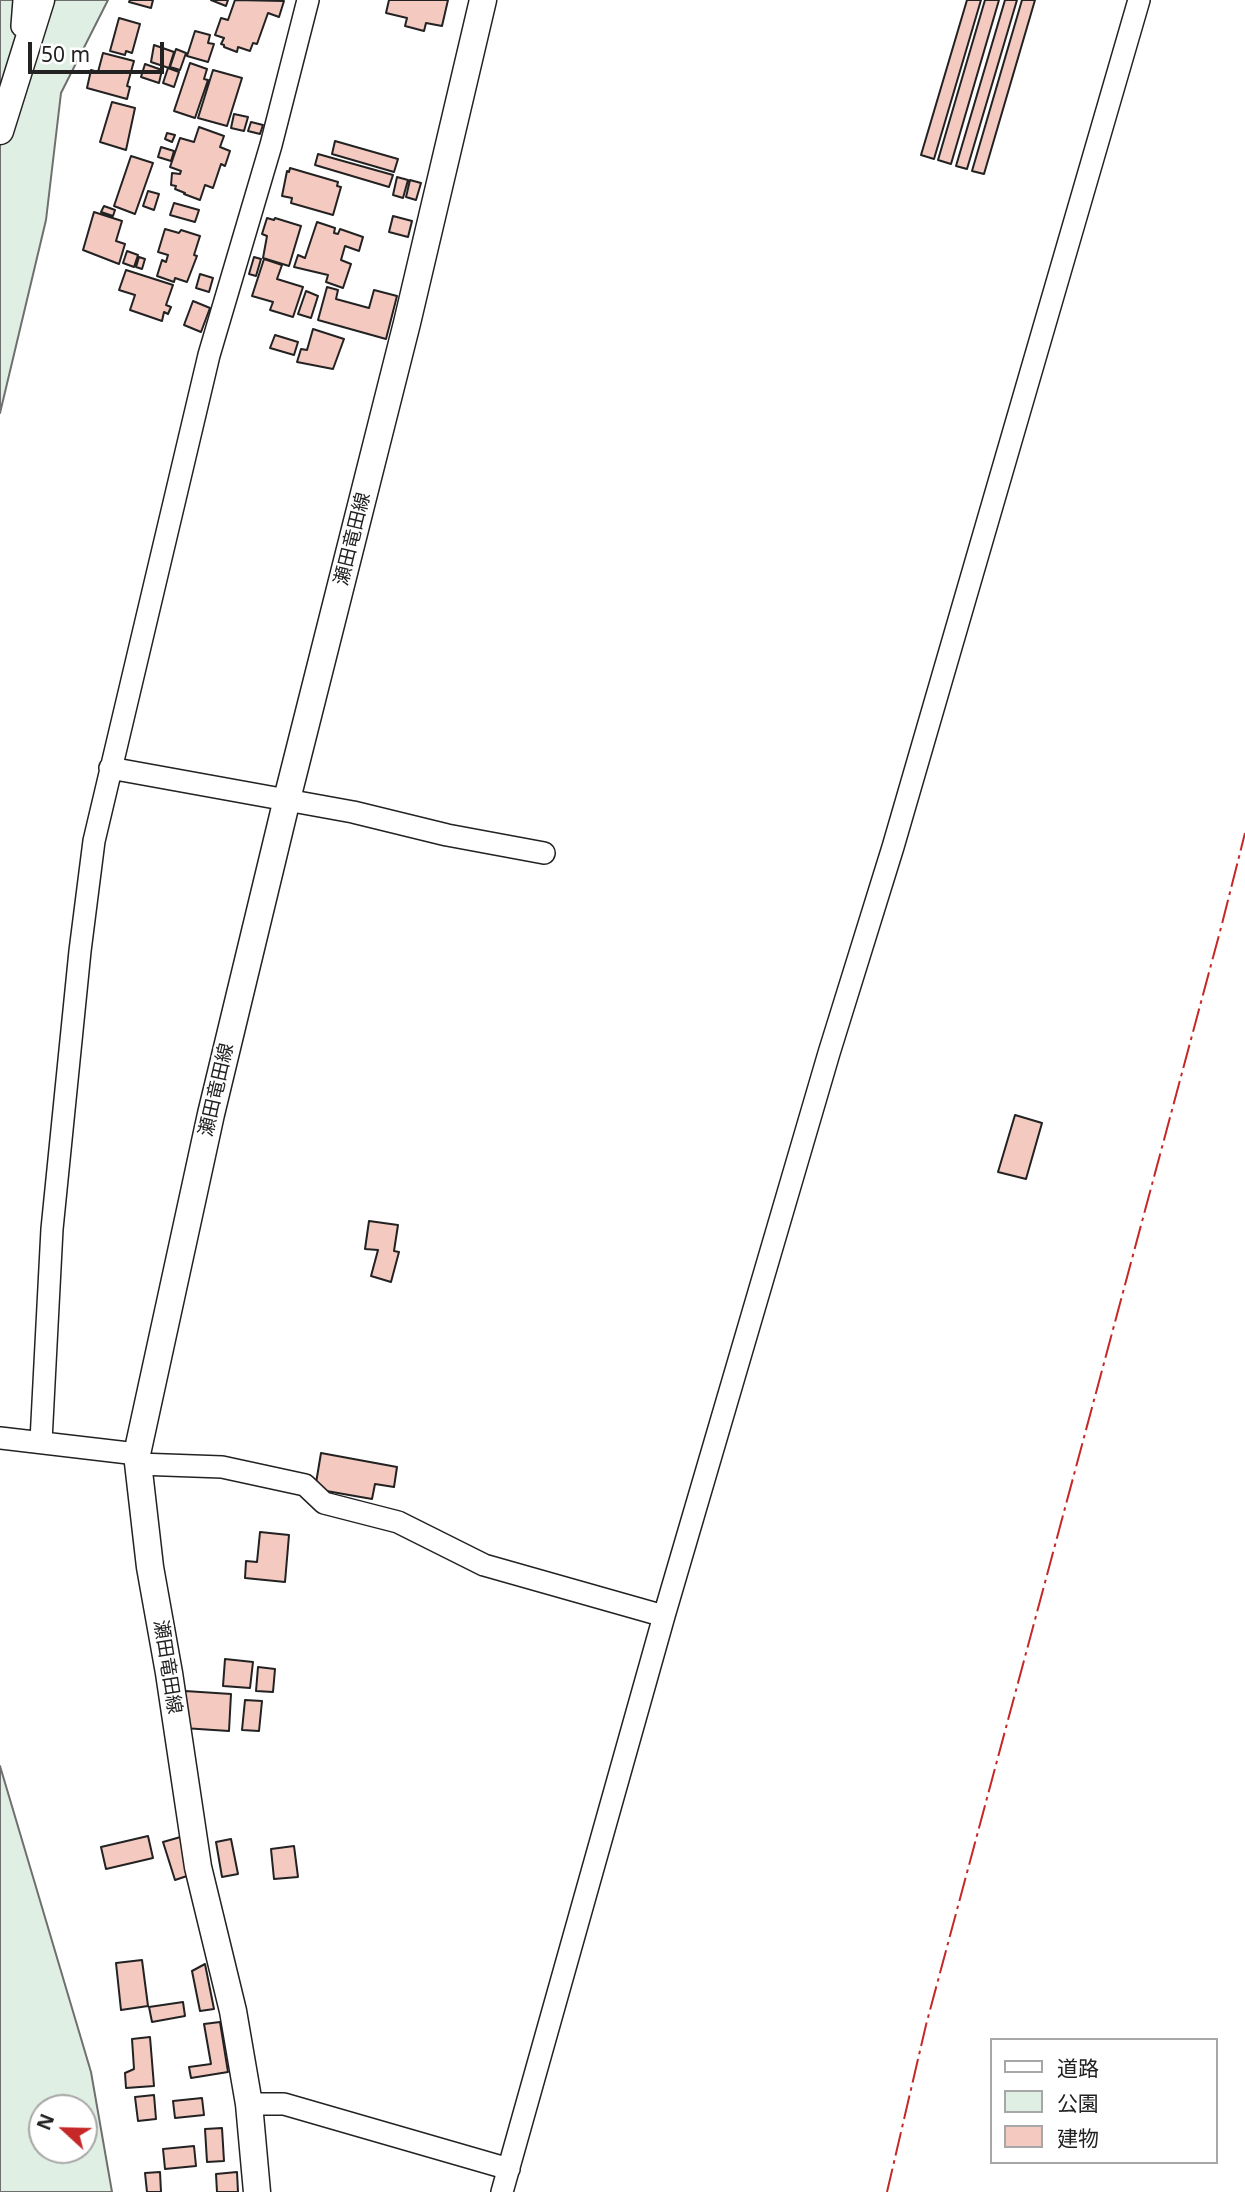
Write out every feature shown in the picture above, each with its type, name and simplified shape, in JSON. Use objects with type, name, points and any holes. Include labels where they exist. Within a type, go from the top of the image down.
[{"type":"main road","points":[[0,131],[41,0]]},
{"type":"main road","name":"瀬田竜田線","points":[[257,2192],[249,2104],[233,2011],[198,1867],[150,1567],[137,1459],[211,1114],[407,323],[483,0]]},
{"type":"street","points":[[24,0],[22,26],[33,32]]},
{"type":"street","points":[[41,1441],[52,1228],[94,841],[208,355],[271,145],[308,0]]},
{"type":"street","points":[[502,2192],[664,1616],[904,808],[1139,0]]},
{"type":"street","points":[[110,768],[287,799],[544,853]]},
{"type":"street","points":[[0,1438],[41,1441],[137,1459],[222,1467],[304,1485],[324,1503],[398,1522],[484,1565],[664,1616]]},
{"type":"street","points":[[249,2104],[284,2104],[509,2169]]},
{"type":"green space","points":[[0,0],[108,0],[61,93],[46,220],[0,413]]},
{"type":"green space","points":[[0,1766],[91,2072],[95,2094],[28,2094],[28,2164],[98,2164],[98,2112],[112,2192],[0,2192]]},
{"type":"building","points":[[153,0],[151,8],[129,2]]},
{"type":"building","points":[[211,0],[228,0],[226,6]]},
{"type":"building","points":[[235,0],[284,1],[279,17],[268,13],[257,44],[253,43],[250,51],[238,47],[237,52],[224,47],[221,44],[224,38],[215,35],[221,18],[228,20]]},
{"type":"building","points":[[389,0],[448,0],[442,26],[426,23],[424,31],[405,26],[407,18],[386,13]]},
{"type":"building","points":[[967,0],[981,0],[934,159],[921,155]]},
{"type":"building","points":[[985,0],[999,0],[951,164],[938,160]]},
{"type":"building","points":[[1005,0],[1017,0],[967,169],[956,166]]},
{"type":"building","points":[[1022,0],[1035,0],[984,174],[972,171]]},
{"type":"building","points":[[119,18],[140,24],[132,53],[126,51],[125,55],[110,51]]},
{"type":"building","points":[[195,31],[210,35],[208,43],[214,44],[208,62],[187,56]]},
{"type":"building","points":[[154,45],[174,52],[169,68],[151,62]]},
{"type":"building","points":[[176,49],[186,53],[180,70],[170,67]]},
{"type":"building","points":[[103,53],[134,61],[127,86],[130,87],[127,99],[87,88],[91,70],[98,72]]},
{"type":"building","points":[[190,63],[207,69],[204,79],[208,80],[195,118],[174,111]]},
{"type":"building","points":[[145,64],[162,70],[159,83],[141,77]]},
{"type":"building","points":[[168,68],[179,72],[174,87],[163,83]]},
{"type":"building","points":[[213,70],[242,78],[227,126],[198,118]]},
{"type":"building","points":[[112,102],[135,108],[126,150],[100,142]]},
{"type":"building","points":[[234,114],[248,117],[244,131],[231,128]]},
{"type":"building","points":[[251,122],[263,125],[260,134],[248,131]]},
{"type":"building","points":[[199,127],[224,136],[220,147],[230,151],[225,166],[221,164],[213,188],[205,185],[200,200],[171,185],[172,173],[180,174],[181,171],[170,167],[180,138],[194,142]]},
{"type":"building","points":[[167,133],[175,135],[172,142],[165,139]]},
{"type":"building","points":[[335,141],[398,159],[394,172],[332,154]]},
{"type":"building","points":[[161,147],[174,151],[171,161],[158,157]]},
{"type":"building","points":[[318,154],[393,175],[389,187],[315,165]]},
{"type":"building","points":[[131,156],[153,163],[135,214],[114,206]]},
{"type":"building","points":[[290,168],[338,182],[337,186],[341,187],[333,215],[291,203],[292,198],[282,196]]},
{"type":"building","points":[[397,177],[408,180],[403,198],[393,195]]},
{"type":"building","points":[[410,180],[421,183],[416,200],[406,197]]},
{"type":"building","points":[[148,191],[159,194],[154,210],[143,206]]},
{"type":"building","points":[[174,203],[199,210],[195,222],[170,215]]},
{"type":"building","points":[[104,206],[115,210],[113,216],[101,212]]},
{"type":"building","points":[[94,212],[122,221],[116,241],[125,244],[119,264],[83,250]]},
{"type":"building","points":[[393,216],[412,221],[408,237],[389,232]]},
{"type":"building","points":[[267,218],[301,226],[289,266],[263,258],[267,236],[262,234]]},
{"type":"building","points":[[317,222],[335,228],[334,233],[338,234],[340,229],[363,237],[359,251],[345,246],[341,260],[351,264],[343,288],[326,282],[328,275],[294,267],[298,255],[305,258]]},
{"type":"building","points":[[165,229],[179,233],[181,230],[200,236],[194,255],[197,256],[187,282],[175,278],[174,282],[157,276],[162,260],[166,262],[168,255],[158,252]]},
{"type":"building","points":[[127,251],[138,255],[134,267],[123,263]]},
{"type":"building","points":[[139,257],[145,259],[142,269],[136,267]]},
{"type":"building","points":[[254,257],[261,259],[256,276],[249,274]]},
{"type":"building","points":[[264,259],[282,265],[277,279],[303,287],[293,317],[270,310],[273,302],[252,296]]},
{"type":"building","points":[[126,270],[173,285],[166,305],[171,307],[168,314],[164,312],[162,321],[130,310],[135,295],[119,290]]},
{"type":"building","points":[[200,274],[213,278],[209,292],[196,288]]},
{"type":"building","points":[[327,287],[338,290],[336,299],[369,308],[374,290],[397,296],[386,339],[318,320]]},
{"type":"building","points":[[306,291],[318,296],[311,318],[298,314]]},
{"type":"building","points":[[193,301],[210,308],[201,332],[184,325]]},
{"type":"building","points":[[313,329],[344,339],[333,369],[297,362],[301,349],[307,350]]},
{"type":"building","points":[[275,335],[298,342],[294,355],[270,348]]},
{"type":"building","points":[[1015,1115],[1042,1123],[1026,1179],[998,1172]]},
{"type":"building","points":[[369,1221],[398,1225],[394,1251],[399,1252],[391,1282],[371,1276],[378,1250],[365,1249]]},
{"type":"building","points":[[321,1453],[397,1467],[394,1487],[375,1484],[372,1499],[315,1489]]},
{"type":"building","points":[[260,1532],[289,1535],[285,1582],[245,1578],[246,1561],[257,1562]]},
{"type":"building","points":[[225,1659],[253,1662],[250,1688],[223,1686]]},
{"type":"building","points":[[258,1667],[275,1669],[273,1692],[256,1691]]},
{"type":"building","points":[[185,1691],[231,1694],[229,1731],[183,1728]]},
{"type":"building","points":[[245,1700],[262,1701],[259,1731],[242,1730]]},
{"type":"building","points":[[148,1836],[153,1858],[106,1869],[101,1847]]},
{"type":"building","points":[[184,1836],[196,1873],[175,1880],[163,1842]]},
{"type":"building","points":[[231,1839],[238,1874],[222,1877],[216,1842]]},
{"type":"building","points":[[294,1846],[298,1877],[274,1879],[271,1849]]},
{"type":"building","points":[[142,1960],[148,2006],[121,2010],[116,1963]]},
{"type":"building","points":[[205,1964],[214,2009],[200,2011],[192,1971]]},
{"type":"building","points":[[183,2002],[185,2016],[152,2022],[149,2007]]},
{"type":"building","points":[[220,2022],[228,2072],[191,2078],[189,2067],[211,2064],[204,2024]]},
{"type":"building","points":[[150,2037],[154,2086],[126,2088],[125,2073],[134,2069],[132,2039]]},
{"type":"building","points":[[154,2095],[156,2119],[138,2121],[135,2097]]},
{"type":"building","points":[[202,2098],[204,2115],[175,2118],[173,2101]]},
{"type":"building","points":[[222,2128],[224,2161],[207,2162],[205,2129]]},
{"type":"building","points":[[194,2146],[196,2166],[165,2169],[163,2149]]},
{"type":"building","points":[[160,2172],[161,2192],[147,2192],[145,2173]]},
{"type":"building","points":[[237,2172],[238,2192],[217,2192],[216,2174]]},
{"type":"power","points":[[887,2192],[926,2025],[1245,833]]}]
